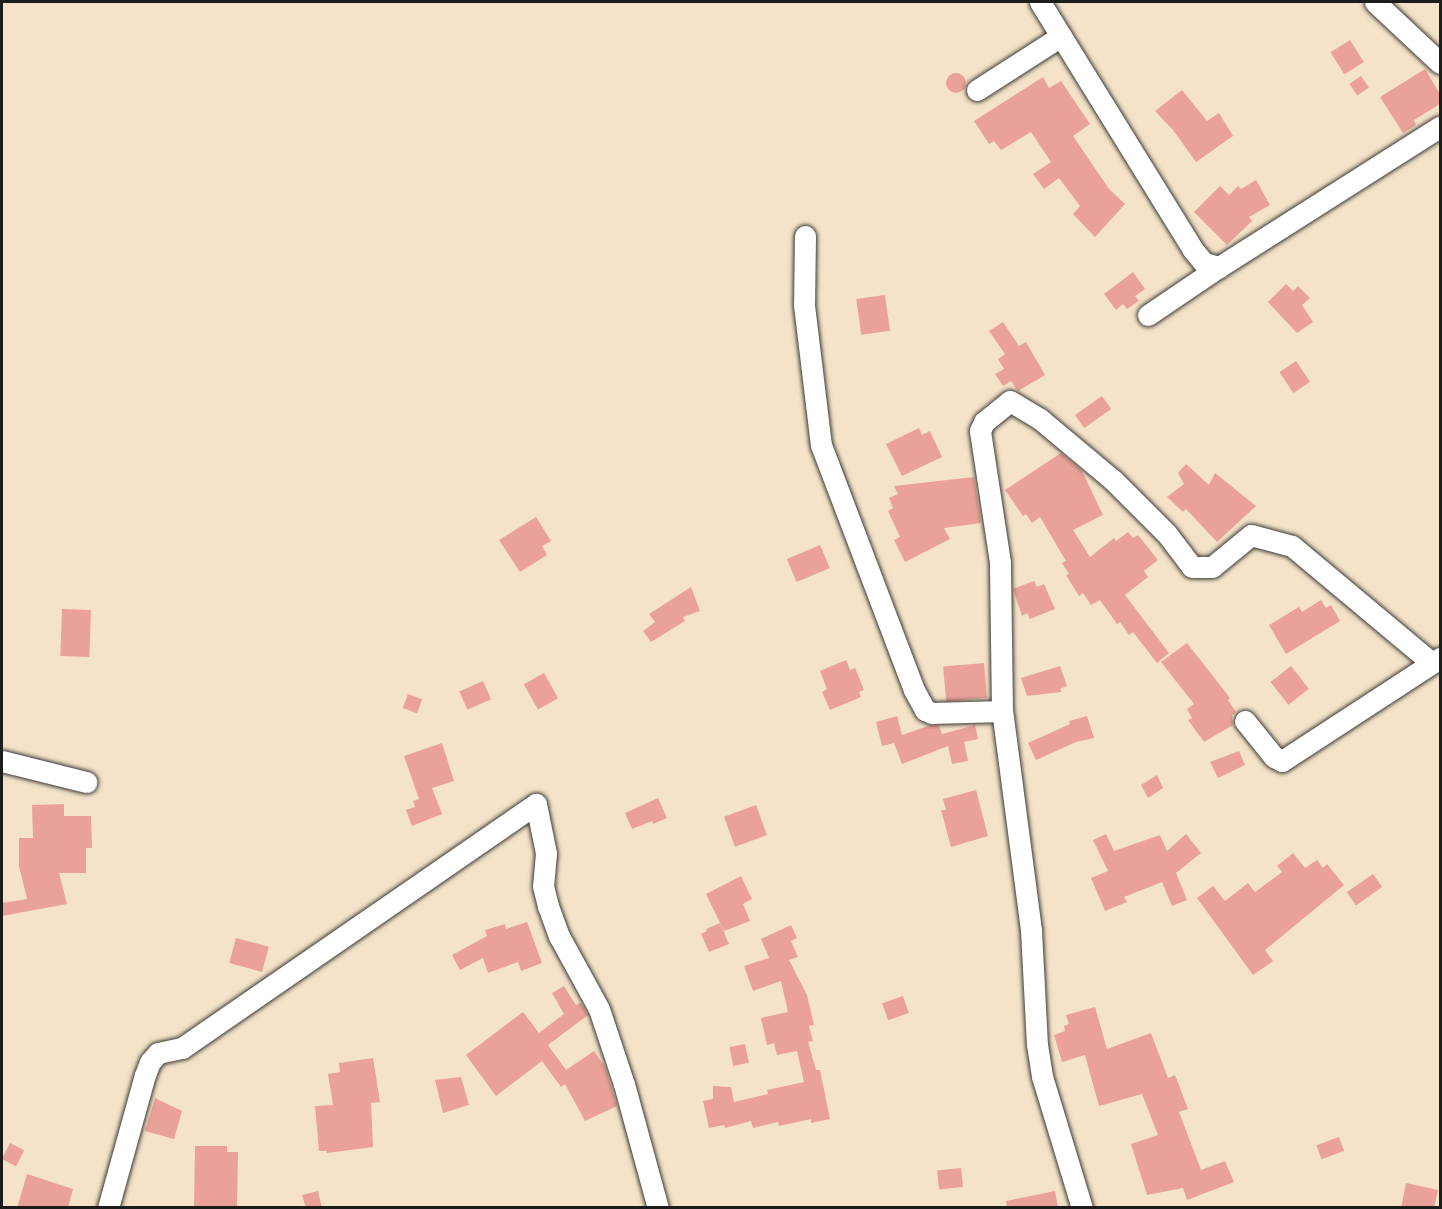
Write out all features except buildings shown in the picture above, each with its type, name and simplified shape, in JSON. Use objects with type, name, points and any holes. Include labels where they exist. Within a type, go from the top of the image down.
[{"type":"street","points":[[1040,2],[1193,250],[1204,262],[1219,267]]},
{"type":"street","points":[[1375,2],[1440,63]]},
{"type":"street","points":[[977,90],[1061,36]]},
{"type":"street","points":[[1148,315],[1219,267],[1440,127]]},
{"type":"street","points":[[805,236],[804,305],[821,445],[914,690],[925,710],[933,713],[1002,711]]},
{"type":"street","points":[[1082,1208],[1042,1076],[1035,1017],[1031,930],[1002,711],[1000,562],[980,431],[984,422],[1010,401],[1040,419],[1113,480],[1167,534],[1192,567],[1212,567],[1251,535],[1292,546],[1436,661],[1282,762],[1274,758],[1263,746],[1245,721]]},
{"type":"street","points":[[2,760],[86,782]]},
{"type":"street","points":[[108,1208],[145,1075],[150,1062],[158,1053],[182,1048],[536,804],[546,853],[543,886],[548,906],[559,936],[598,1009],[624,1084],[658,1208]]}]
